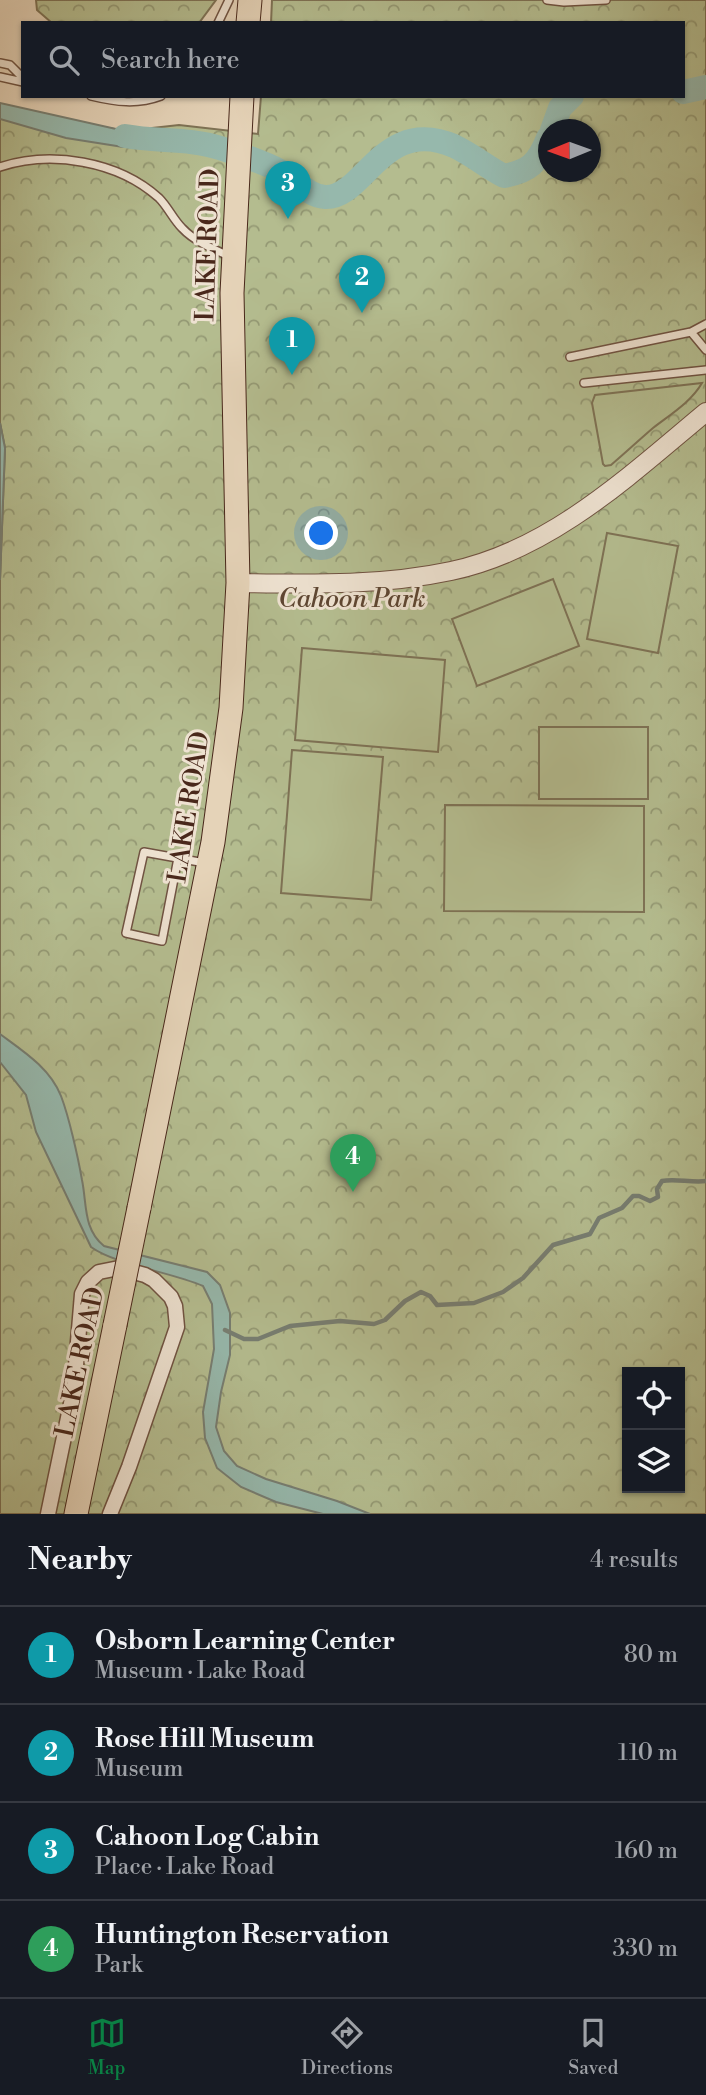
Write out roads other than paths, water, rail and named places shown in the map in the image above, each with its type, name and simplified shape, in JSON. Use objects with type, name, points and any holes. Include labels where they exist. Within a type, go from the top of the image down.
[{"type":"main road","points":[[248,21],[250,0]]},
{"type":"main road","name":"LAKE ROAD","points":[[76,1514],[209,864],[227,748],[238,583],[232,323],[242,98]]},
{"type":"street","points":[[238,583],[310,584],[399,580],[453,571],[488,560],[538,537],[603,497],[706,412]]},
{"type":"street","points":[[48,1514],[74,1389],[82,1294],[91,1277],[108,1269],[118,1268],[145,1275],[163,1288],[175,1306],[177,1327],[110,1514]]},
{"type":"lane","points":[[219,21],[229,0]]},
{"type":"lane","points":[[547,0],[606,0]]},
{"type":"lane","points":[[0,63],[10,65],[21,78]]},
{"type":"lane","points":[[0,77],[21,80]]},
{"type":"lane","points":[[99,98],[119,103],[153,98]]},
{"type":"lane","points":[[0,167],[20,160],[46,159],[90,163],[145,186],[183,229],[208,247],[233,258]]},
{"type":"lane","points":[[570,358],[691,332],[706,324]]},
{"type":"lane","points":[[691,332],[706,350]]},
{"type":"lane","points":[[583,383],[706,370]]},
{"type":"lane","points":[[178,858],[162,941],[126,933],[144,852],[178,858],[209,864]]},
{"type":"water","points":[[0,103],[125,131],[155,129],[160,141],[123,147],[66,138],[0,119]]},
{"type":"water","points":[[0,423],[5,448],[0,580]]},
{"type":"water","points":[[0,1034],[43,1069],[61,1096],[76,1149],[89,1224],[97,1239],[104,1246],[207,1272],[220,1285],[230,1313],[230,1355],[216,1427],[224,1451],[237,1466],[266,1479],[370,1514],[323,1514],[276,1502],[241,1487],[217,1468],[205,1438],[203,1412],[214,1349],[212,1304],[203,1286],[129,1264],[91,1247],[36,1132],[26,1095],[0,1062]]},
{"type":"waterway","points":[[685,92],[706,87]]},
{"type":"waterway","points":[[556,119],[560,108],[570,98]]},
{"type":"waterway","points":[[125,136],[220,148],[273,167],[312,194],[325,197],[339,194],[352,186],[392,149],[409,141],[430,139],[454,146],[504,176],[527,168],[538,158]]},
{"type":"waterway","points":[[225,1330],[244,1339],[258,1339],[290,1326],[340,1321],[374,1324],[385,1320],[405,1301],[421,1292],[430,1296],[437,1305],[474,1303],[503,1292],[523,1278],[553,1245],[590,1234],[599,1218],[622,1208],[633,1196],[650,1201],[658,1197],[657,1189],[662,1181],[706,1181]]},
{"type":"place","name":"Cahoon Log Cabin","points":[[288,219]]},
{"type":"place","name":"Rose Hill Museum","points":[[362,313]]},
{"type":"place","name":"Osborn Learning Center","points":[[292,375]]},
{"type":"place","name":"Huntington Reservation","points":[[353,1192]]},
{"type":"park label","name":"Cahoon Park","points":[[352,598]]}]
